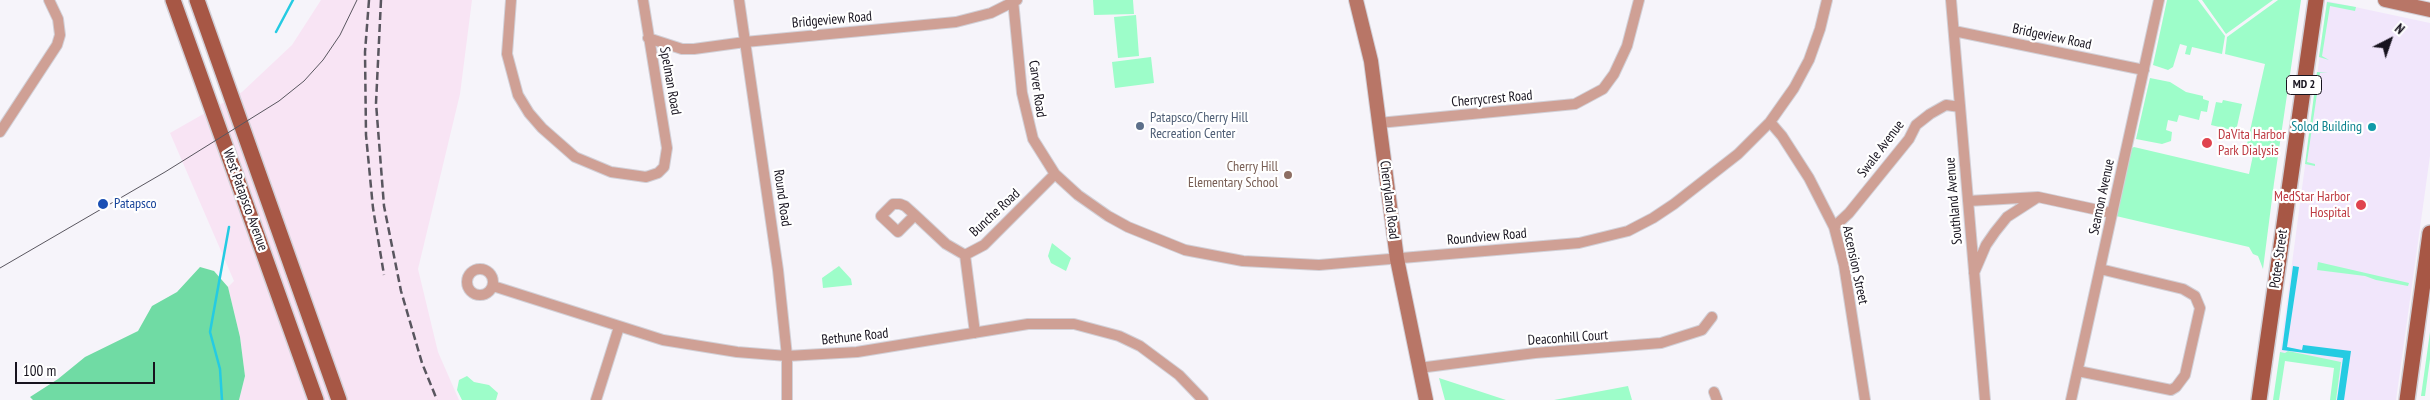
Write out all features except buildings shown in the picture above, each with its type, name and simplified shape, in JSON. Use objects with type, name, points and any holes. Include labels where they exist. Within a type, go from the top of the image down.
[{"type":"main road","name":"West Patapsco Avenue","points":[[173,0],[316,400]]},
{"type":"main road","points":[[192,0],[208,45],[215,53]]},
{"type":"main road","name":"West Patapsco Avenue","points":[[197,0],[338,400]]},
{"type":"main road","name":"Potee Street","points":[[2259,400],[2316,0]]},
{"type":"main road","points":[[2407,400],[2430,233]]},
{"type":"street","points":[[0,132],[57,45],[60,28],[49,0]]},
{"type":"street","name":"Spelman Road","points":[[511,0],[506,54],[518,95],[529,113],[542,128],[575,157],[592,165],[628,176],[653,176],[664,167],[667,148],[642,0]]},
{"type":"street","name":"Round Road","points":[[739,0],[778,270],[786,356],[787,400]]},
{"type":"street","name":"Cherryland Road","points":[[1356,0],[1372,61],[1397,259],[1426,400]]},
{"type":"street","name":"Cherrycrest Road","points":[[1380,123],[1575,104],[1603,89],[1622,61],[1639,0]]},
{"type":"street","name":"Southland Avenue","points":[[1951,0],[1985,400]]},
{"type":"street","name":"Seamon Avenue","points":[[2071,400],[2159,0]]},
{"type":"street","points":[[2385,0],[2430,10]]},
{"type":"street","name":"Bridgeview Road","points":[[648,38],[669,46],[694,49],[744,42],[956,22],[985,16],[1015,1]]},
{"type":"street","name":"Carver Road","points":[[1015,1],[1022,94],[1027,119],[1033,139],[1055,174]]},
{"type":"street","name":"Roundview Road","points":[[1055,174],[1078,195],[1108,216],[1153,239],[1185,250],[1216,257],[1279,264],[1319,265],[1579,243],[1628,230],[1674,204],[1738,154],[1770,122],[1794,88],[1809,60],[1823,1]]},
{"type":"street","name":"Bridgeview Road","points":[[1954,31],[2144,70]]},
{"type":"street","name":"Swale Avenue","points":[[1834,227],[1849,212],[1909,139],[1916,126],[1930,114],[1946,105],[1960,107]]},
{"type":"street","name":"Ascension Street","points":[[1770,122],[1782,136],[1809,178],[1834,227],[1844,265],[1865,400]]},
{"type":"street","name":"Bunche Road","points":[[975,333],[964,256],[984,245],[1055,174]]},
{"type":"street","points":[[1968,200],[2038,197],[2112,213]]},
{"type":"street","points":[[1974,274],[1986,245],[1994,232],[2007,218],[2038,197]]},
{"type":"street","points":[[915,215],[946,244],[964,256]]},
{"type":"street","points":[[2078,371],[2164,390],[2176,387],[2185,375],[2200,308],[2195,296],[2183,289],[2100,269]]},
{"type":"street","name":"Bethune Road","points":[[493,286],[663,340],[698,347],[786,356],[856,352],[1028,324],[1074,324],[1095,328],[1119,336],[1159,358],[1194,389],[1203,400]]},
{"type":"street","name":"Deaconhill Court","points":[[1419,368],[1535,353],[1661,343],[1702,330],[1712,317]]},
{"type":"street","points":[[596,400],[619,327]]},
{"type":"shaded area","points":[[321,0],[472,0],[460,94],[418,269],[438,352],[459,400],[239,400],[245,376],[240,337],[228,287],[234,281],[170,133],[242,92],[292,45]]},
{"type":"shaded area","name":"MedStar Harbor Hospital","points":[[2327,1],[2430,23],[2430,156],[2396,400],[2336,400],[2340,365],[2280,353]]},
{"type":"green space","points":[[1093,0],[1133,0],[1134,14],[1094,15]]},
{"type":"green space","points":[[2167,0],[2198,0],[2225,36],[2222,54],[2192,47],[2190,55],[2185,54],[2187,46],[2180,44],[2173,67],[2168,70],[2153,65]]},
{"type":"green space","points":[[2202,0],[2273,0],[2226,34]]},
{"type":"green space","points":[[2278,0],[2301,0],[2263,269],[2258,256],[2253,254],[2249,247],[2116,216],[2132,148],[2134,147],[2249,174],[2255,146],[2247,144],[2265,64],[2225,54],[2227,37]]},
{"type":"green space","points":[[2327,2],[2356,7],[2355,11],[2330,6],[2322,56],[2329,60],[2319,57]]},
{"type":"green space","points":[[1136,15],[1139,56],[1118,58],[1114,17]]},
{"type":"green space","points":[[1151,57],[1154,83],[1115,88],[1112,62]]},
{"type":"green space","points":[[2317,72],[2328,73],[2320,73],[2307,162],[2315,164],[2315,166],[2305,164]]},
{"type":"green space","points":[[2150,78],[2170,82],[2186,92],[2203,96],[2203,99],[2209,101],[2207,112],[2201,111],[2199,120],[2179,115],[2177,122],[2168,120],[2166,130],[2172,132],[2171,141],[2162,144],[2136,139]]},
{"type":"green space","points":[[2223,100],[2242,104],[2236,131],[2211,125],[2216,102],[2222,103]]},
{"type":"green space","points":[[1052,243],[1071,258],[1066,271],[1051,263],[1048,256]]},
{"type":"green space","points":[[2318,262],[2409,283],[2408,286],[2365,276],[2317,270]]},
{"type":"green space","points":[[839,266],[851,279],[852,285],[823,288],[822,278]]},
{"type":"green space","points":[[200,267],[214,271],[228,287],[240,337],[245,376],[239,400],[33,400],[30,397],[58,379],[85,357],[138,331],[152,306],[177,292]]},
{"type":"green space","points":[[2430,332],[2430,359],[2425,396],[2421,396]]},
{"type":"green space","points":[[2288,351],[2341,362],[2336,400],[2330,400],[2334,368],[2285,361],[2279,400],[2273,400],[2280,352],[2285,353]]},
{"type":"green space","points":[[467,376],[474,382],[489,385],[498,393],[496,400],[462,400],[457,390],[459,380]]},
{"type":"green space","points":[[1439,378],[1506,400],[1445,400]]},
{"type":"green space","points":[[1628,386],[1632,400],[1554,400]]},
{"type":"water","points":[[2293,266],[2299,267],[2287,347],[2302,350],[2303,345],[2351,351],[2344,400],[2337,400],[2343,358],[2282,350]]},
{"type":"waterway","points":[[276,32],[293,0]]},
{"type":"waterway","points":[[222,400],[220,369],[210,332],[229,227]]},
{"type":"tram line","points":[[0,268],[165,172],[279,101],[304,81],[323,60],[340,35],[357,0]]},
{"type":"railway","points":[[369,0],[365,52],[366,135],[373,208],[384,275]]},
{"type":"railway","points":[[381,0],[376,103],[384,206],[401,291],[422,363],[437,400]]},
{"type":"place","name":"Patapsco/Cherry Hill Recreation Center","points":[[1140,126]]},
{"type":"place","name":"Solod Building","points":[[2372,127]]},
{"type":"place","name":"DaVita Harbor Park Dialysis","points":[[2207,143]]},
{"type":"place","name":"Cherry Hill Elementary School","points":[[1288,175]]},
{"type":"place","name":"Patapsco","points":[[103,204]]},
{"type":"place","name":"MedStar Harbor Hospital","points":[[2361,205]]}]
